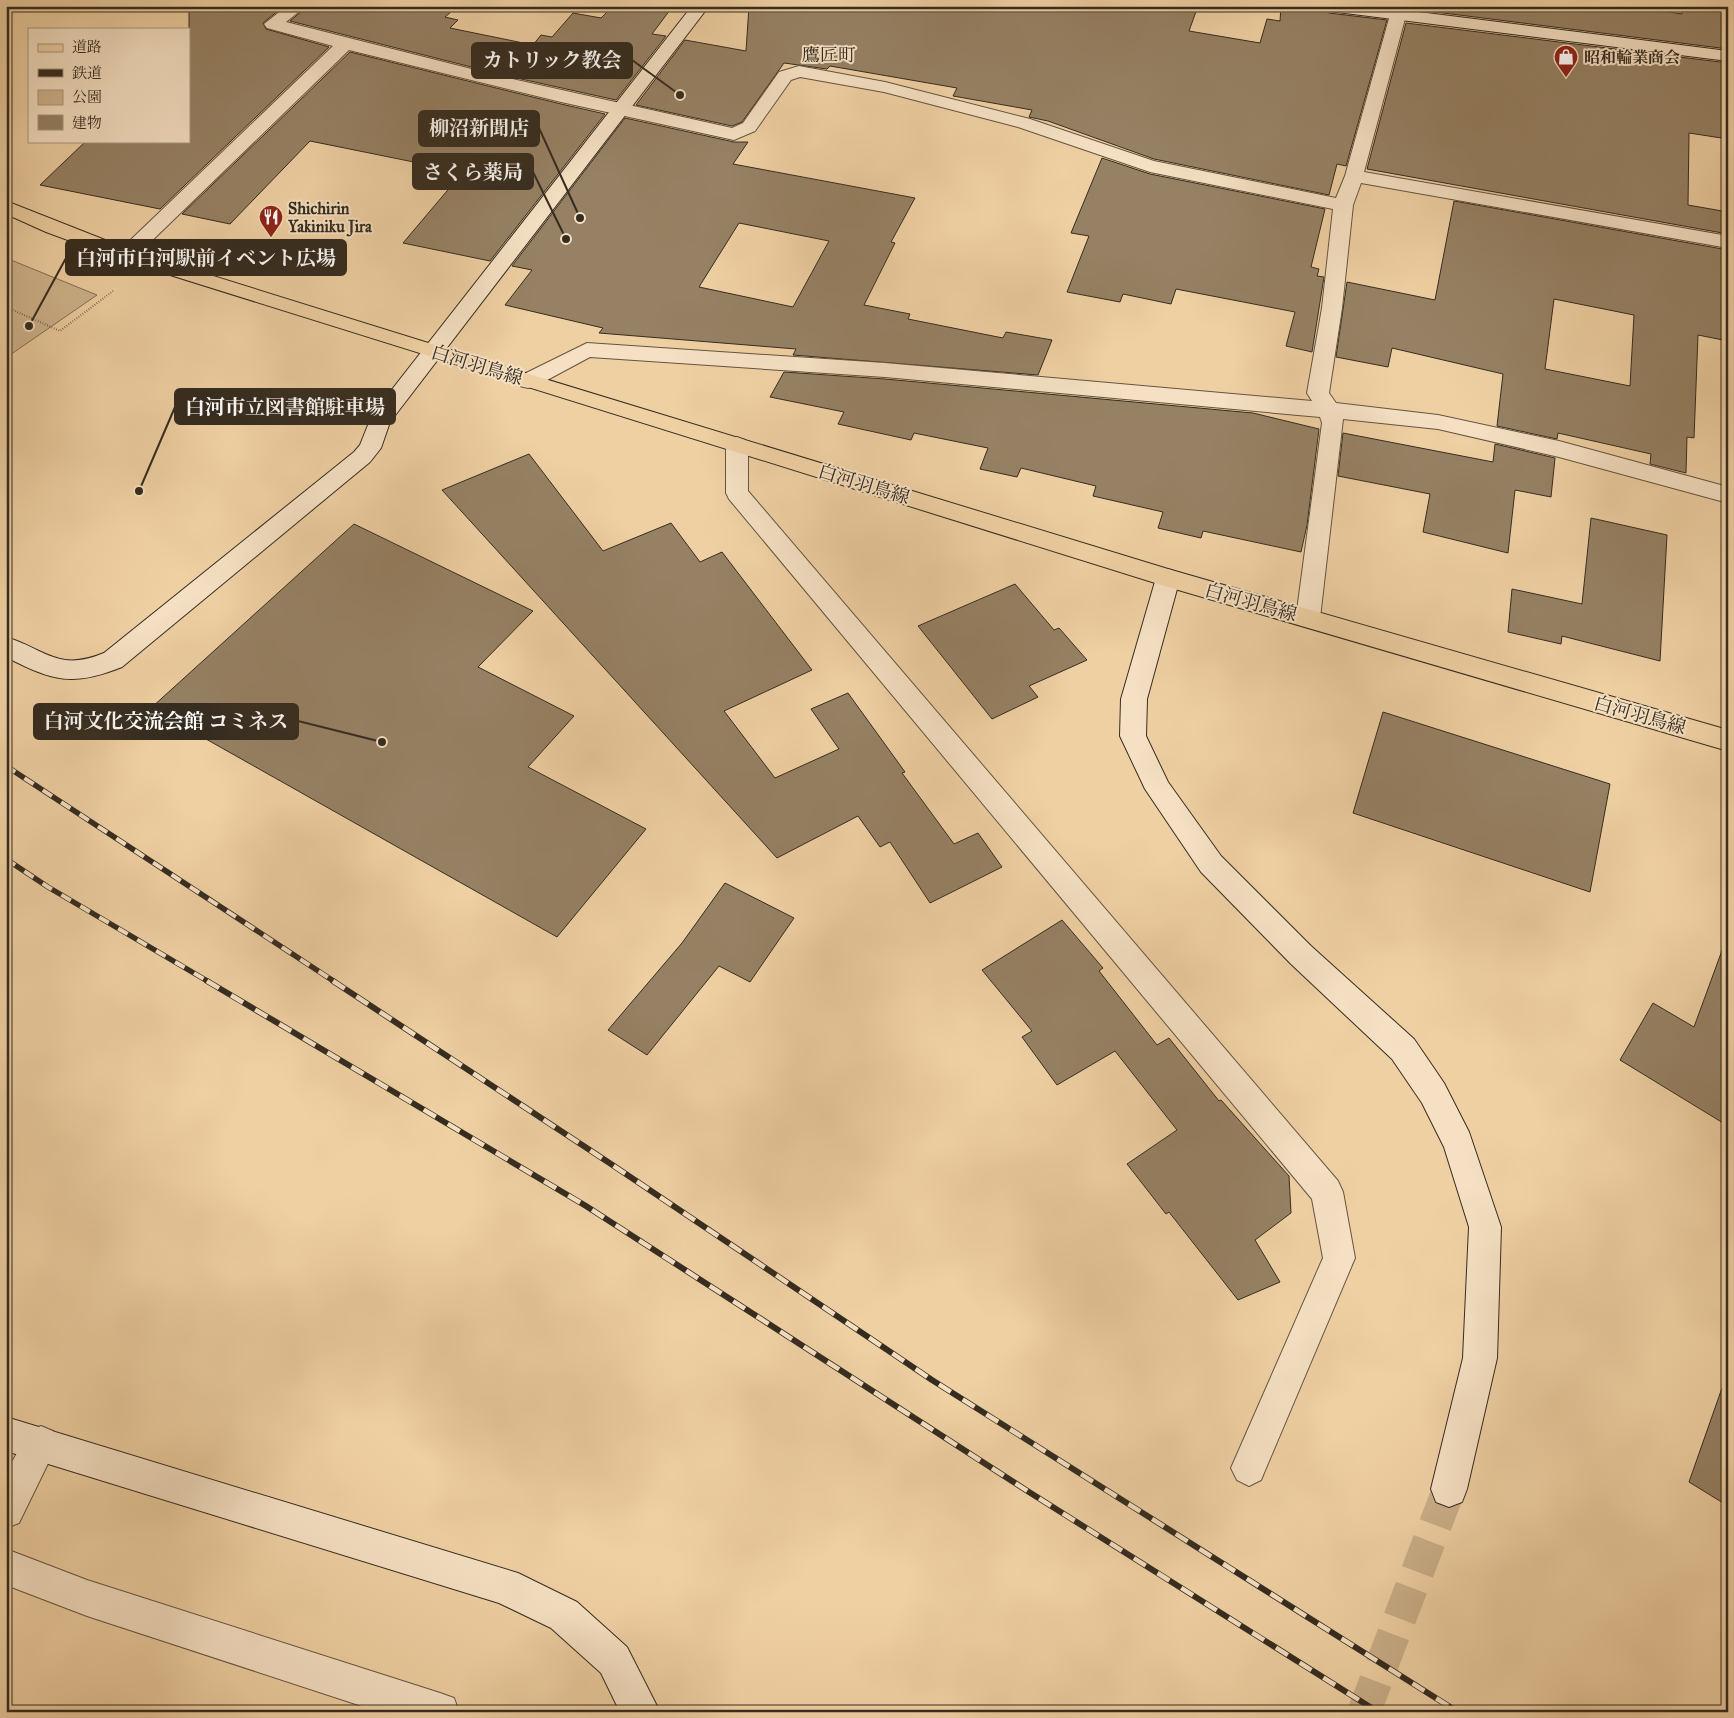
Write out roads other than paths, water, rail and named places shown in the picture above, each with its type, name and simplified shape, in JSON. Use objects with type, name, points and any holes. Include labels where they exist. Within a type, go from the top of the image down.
[{"type":"main road","name":"白河羽鳥線","points":[[6,207],[53,228],[126,255],[433,352],[1168,578],[1728,741]]},
{"type":"street","points":[[298,6],[274,24],[345,44],[734,134],[749,127],[784,76],[799,71],[885,87],[1024,122],[1150,166],[1343,205]]},
{"type":"street","points":[[6,646],[42,664],[60,669],[82,670],[113,660],[362,457],[370,448],[380,420],[701,6]]},
{"type":"street","points":[[1329,6],[1728,56]]},
{"type":"street","points":[[1308,618],[1333,423],[1329,410],[1318,393],[1332,308],[1343,205],[1354,176],[1398,15]]},
{"type":"street","points":[[126,255],[345,44]]},
{"type":"street","points":[[1354,176],[1728,242]]},
{"type":"street","points":[[528,381],[587,350],[885,370],[1329,410],[1438,422],[1559,449],[1728,495]]},
{"type":"street","points":[[737,445],[737,493],[1327,1192],[1339,1258],[1249,1468]]},
{"type":"street","points":[[1168,578],[1134,699],[1133,736],[1158,789],[1211,864],[1301,955],[1402,1049],[1433,1093],[1458,1143],[1485,1227],[1480,1358],[1449,1489]]},
{"type":"street","points":[[6,1434],[41,1443],[505,1586],[564,1615],[614,1660],[641,1712]]},
{"type":"street","points":[[6,1510],[41,1443]]},
{"type":"street","points":[[6,1567],[376,1702],[440,1712]]},
{"type":"tunnel","points":[[1364,1712],[1449,1489]]},
{"type":"railway","points":[[6,766],[335,982]]},
{"type":"railway","points":[[6,859],[48,887],[209,982]]},
{"type":"railway","points":[[207,981],[586,1206],[1029,1492],[1378,1712]]},
{"type":"railway","points":[[333,981],[611,1164],[932,1380],[1458,1712]]},
{"type":"place","name":"昭和輪業商会","points":[[1566,78]]},
{"type":"place","name":"カトリック教会","points":[[680,95]]},
{"type":"place","name":"柳沼新聞店","points":[[580,218]]},
{"type":"place","name":"Shichirin Yakiniku Jira","points":[[271,238]]},
{"type":"place","name":"さくら薬局","points":[[566,239]]},
{"type":"place","name":"白河市白河駅前イベント広場","points":[[29,326]]},
{"type":"place","name":"白河市立図書館駐車場","points":[[139,491]]},
{"type":"place","name":"白河文化交流会館 コミネス","points":[[382,742]]},
{"type":"district","name":"鷹匠町","points":[[829,55]]}]
